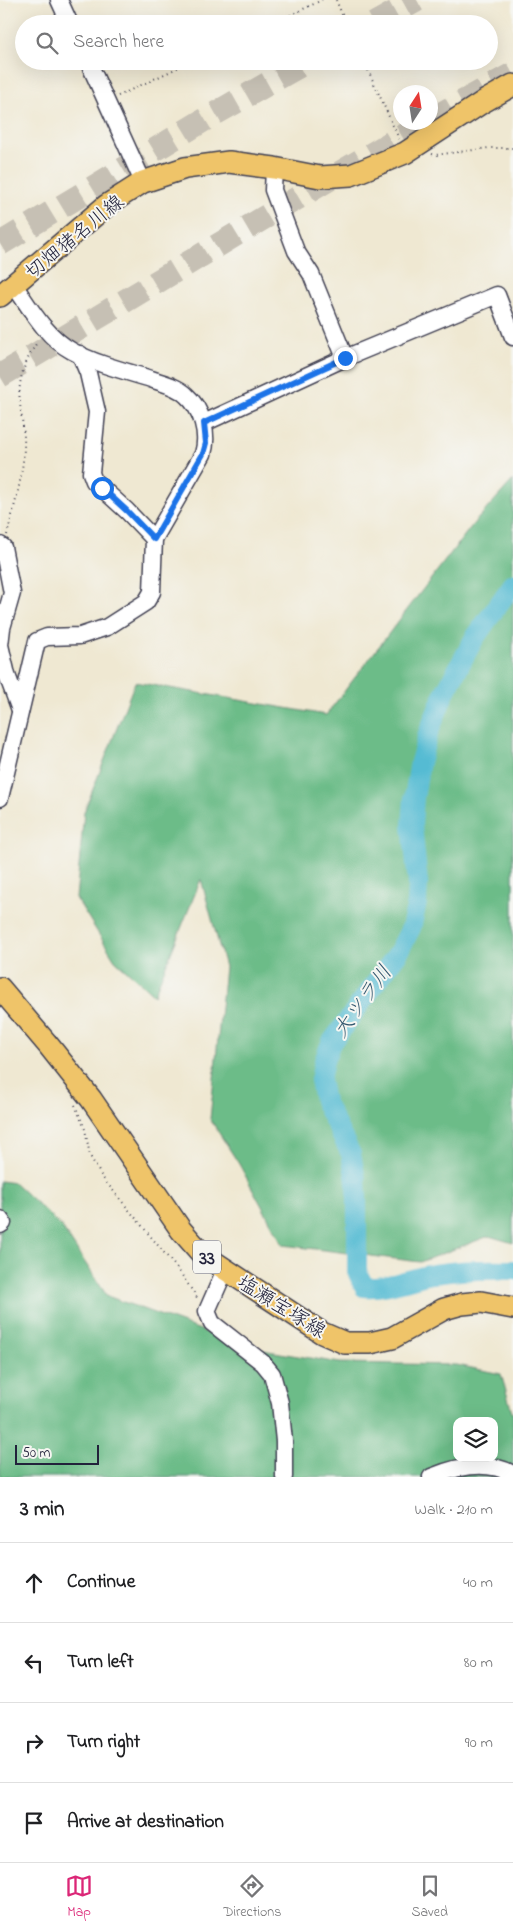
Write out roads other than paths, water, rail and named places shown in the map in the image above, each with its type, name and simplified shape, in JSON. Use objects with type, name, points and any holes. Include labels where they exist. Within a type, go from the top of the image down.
[{"type":"main road","name":"切畑猪名川線","points":[[7,291],[107,205],[143,182],[185,168],[229,162],[320,177],[351,175],[410,150],[483,102],[513,85]]},
{"type":"main road","name":"塩瀬宝塚線","points":[[0,988],[77,1081],[181,1230],[202,1254],[322,1333],[345,1343],[370,1343],[392,1338],[444,1309],[462,1304],[481,1302],[513,1308]]},
{"type":"street","points":[[59,0],[66,15]]},
{"type":"street","points":[[92,70],[143,182]]},
{"type":"street","points":[[274,168],[273,190],[296,251],[311,274],[345,358]]},
{"type":"street","points":[[0,798],[37,641],[47,637],[80,636],[108,627],[146,602],[152,592],[154,539],[203,454],[206,443],[204,423],[186,394],[172,386],[93,360],[70,350],[7,291]]},
{"type":"street","points":[[204,423],[345,358],[497,295],[513,337]]},
{"type":"street","points":[[80,354],[88,373],[97,412],[90,473],[94,481],[154,539]]},
{"type":"street","points":[[2,546],[12,593],[2,628],[0,645],[7,675],[20,710]]},
{"type":"street","points":[[0,1218],[3,1222],[0,1225]]},
{"type":"street","points":[[225,1270],[207,1311],[212,1323],[263,1362],[272,1374],[280,1402],[284,1441],[284,1477]]},
{"type":"street","points":[[431,1477],[447,1470],[464,1466],[494,1466],[513,1474]]},
{"type":"waterway","name":"大ツラ川","points":[[513,584],[474,639],[444,694],[428,734],[420,762],[414,798],[412,825],[418,883],[417,903],[411,928],[398,953],[331,1043],[324,1061],[320,1080],[324,1101],[351,1154],[356,1180],[357,1199],[357,1271],[364,1287],[390,1285],[443,1273],[473,1270],[513,1270]]},
{"type":"tunnel","points":[[390,15],[417,0]]},
{"type":"tunnel","points":[[0,244],[209,117],[292,70]]},
{"type":"tunnel","points":[[438,116],[513,74]]},
{"type":"tunnel","points":[[0,376],[412,130]]}]
